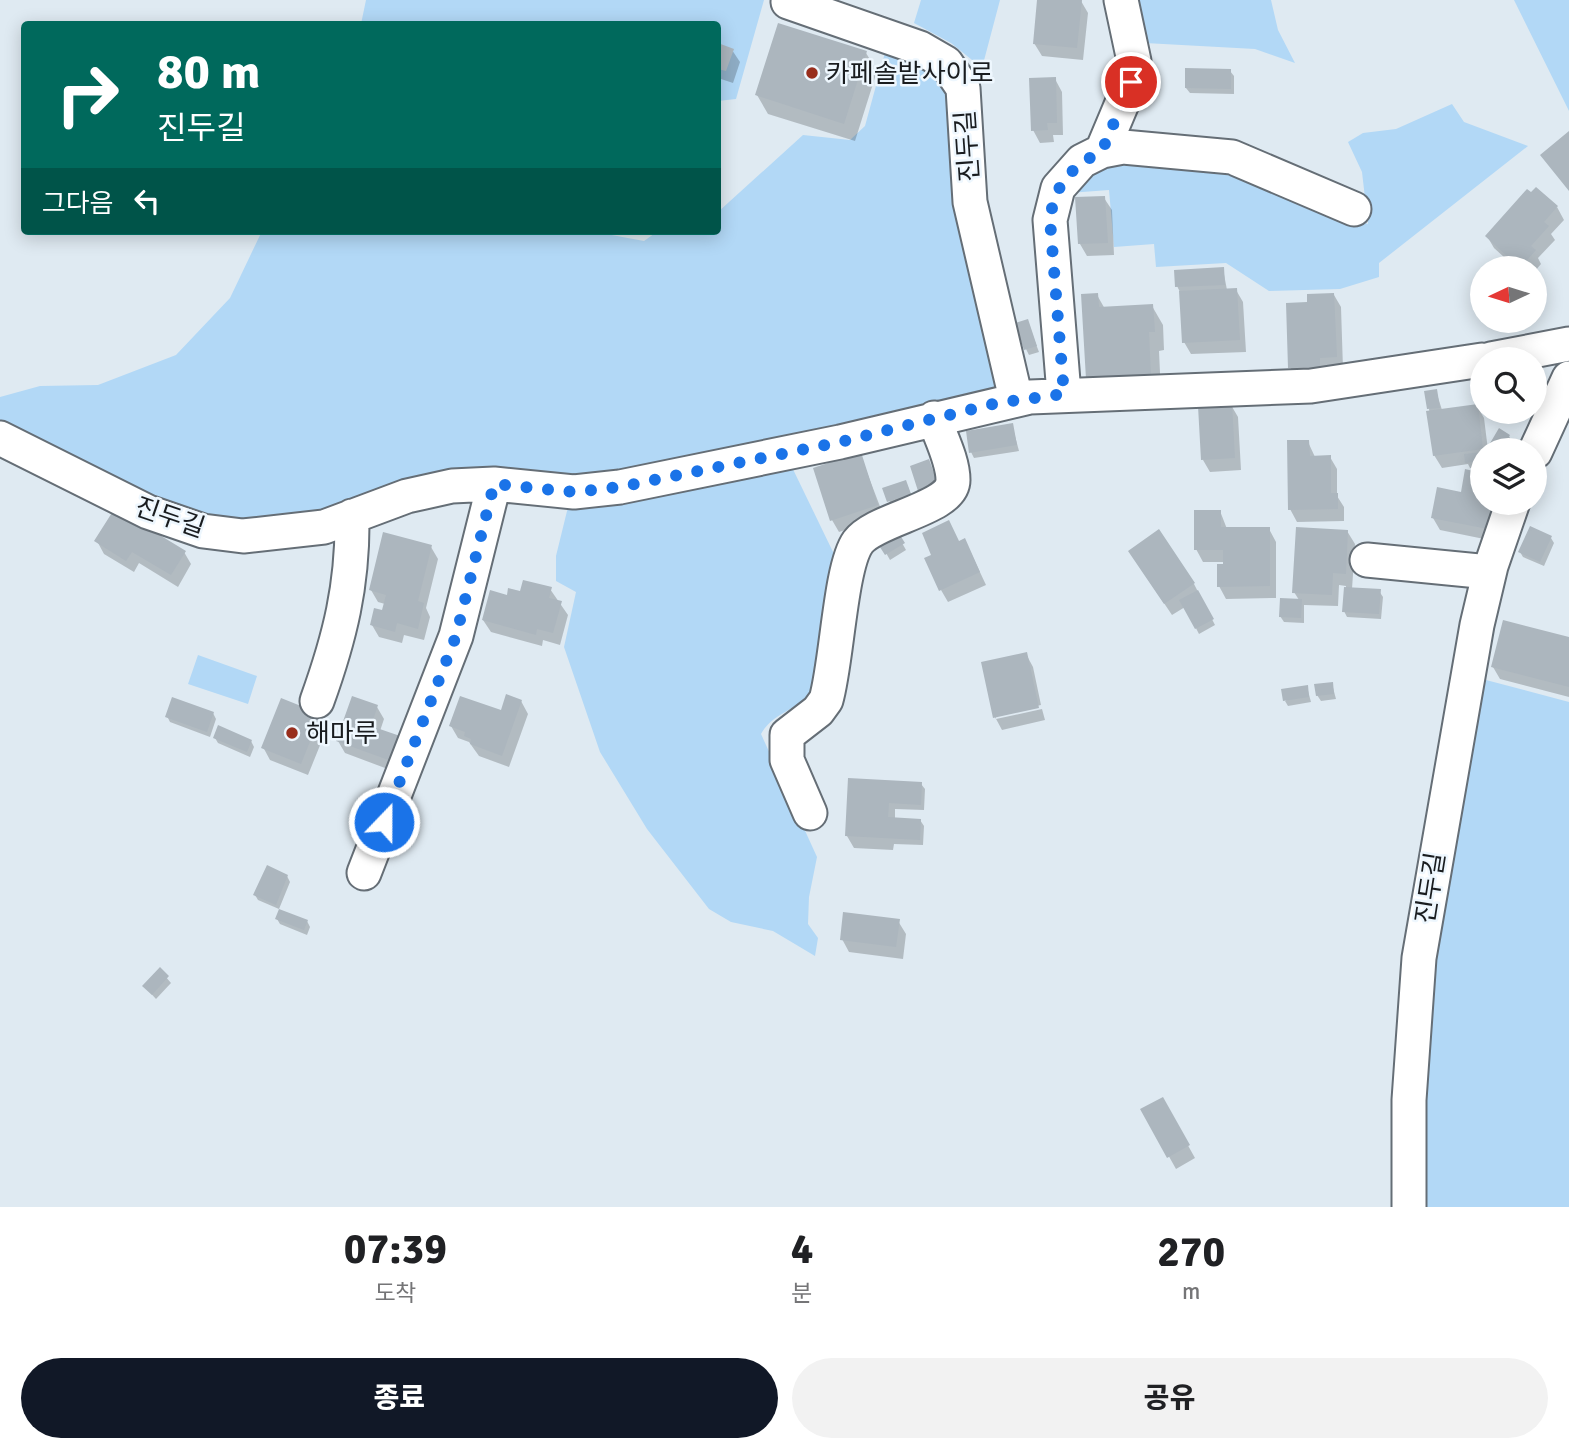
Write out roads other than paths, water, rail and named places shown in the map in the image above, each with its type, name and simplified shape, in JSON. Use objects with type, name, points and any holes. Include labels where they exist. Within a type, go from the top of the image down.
[{"type":"street","points":[[1102,151],[1124,102],[1134,61],[1121,0]]},
{"type":"street","name":"진두길","points":[[788,2],[920,48],[946,63],[963,88],[970,202],[1016,399]]},
{"type":"street","points":[[1064,394],[1050,220],[1052,202],[1067,174],[1082,161],[1102,151],[1123,148],[1232,157],[1354,209]]},
{"type":"street","points":[[1547,348],[1569,344]]},
{"type":"street","name":"진두길","points":[[0,438],[148,512],[203,531],[243,536],[324,527],[407,496],[452,486],[494,484],[574,492],[608,489],[840,442],[1016,399],[1064,394],[1311,386],[1470,362]]},
{"type":"street","points":[[1541,438],[1569,378]]},
{"type":"street","points":[[810,813],[787,760],[787,735],[818,711],[826,700],[848,575],[859,542],[887,522],[943,499],[950,491],[953,480],[934,418]]},
{"type":"street","points":[[364,873],[456,636],[494,484]]},
{"type":"street","name":"진두길","points":[[1409,1207],[1409,1100],[1419,958],[1446,792],[1489,572],[1509,515]]},
{"type":"street","points":[[317,701],[342,626],[350,586],[352,516]]},
{"type":"street","points":[[1367,560],[1489,572]]},
{"type":"place","name":"카페솔밭사이로","points":[[812,73]]},
{"type":"place","name":"해마루","points":[[292,733]]}]
